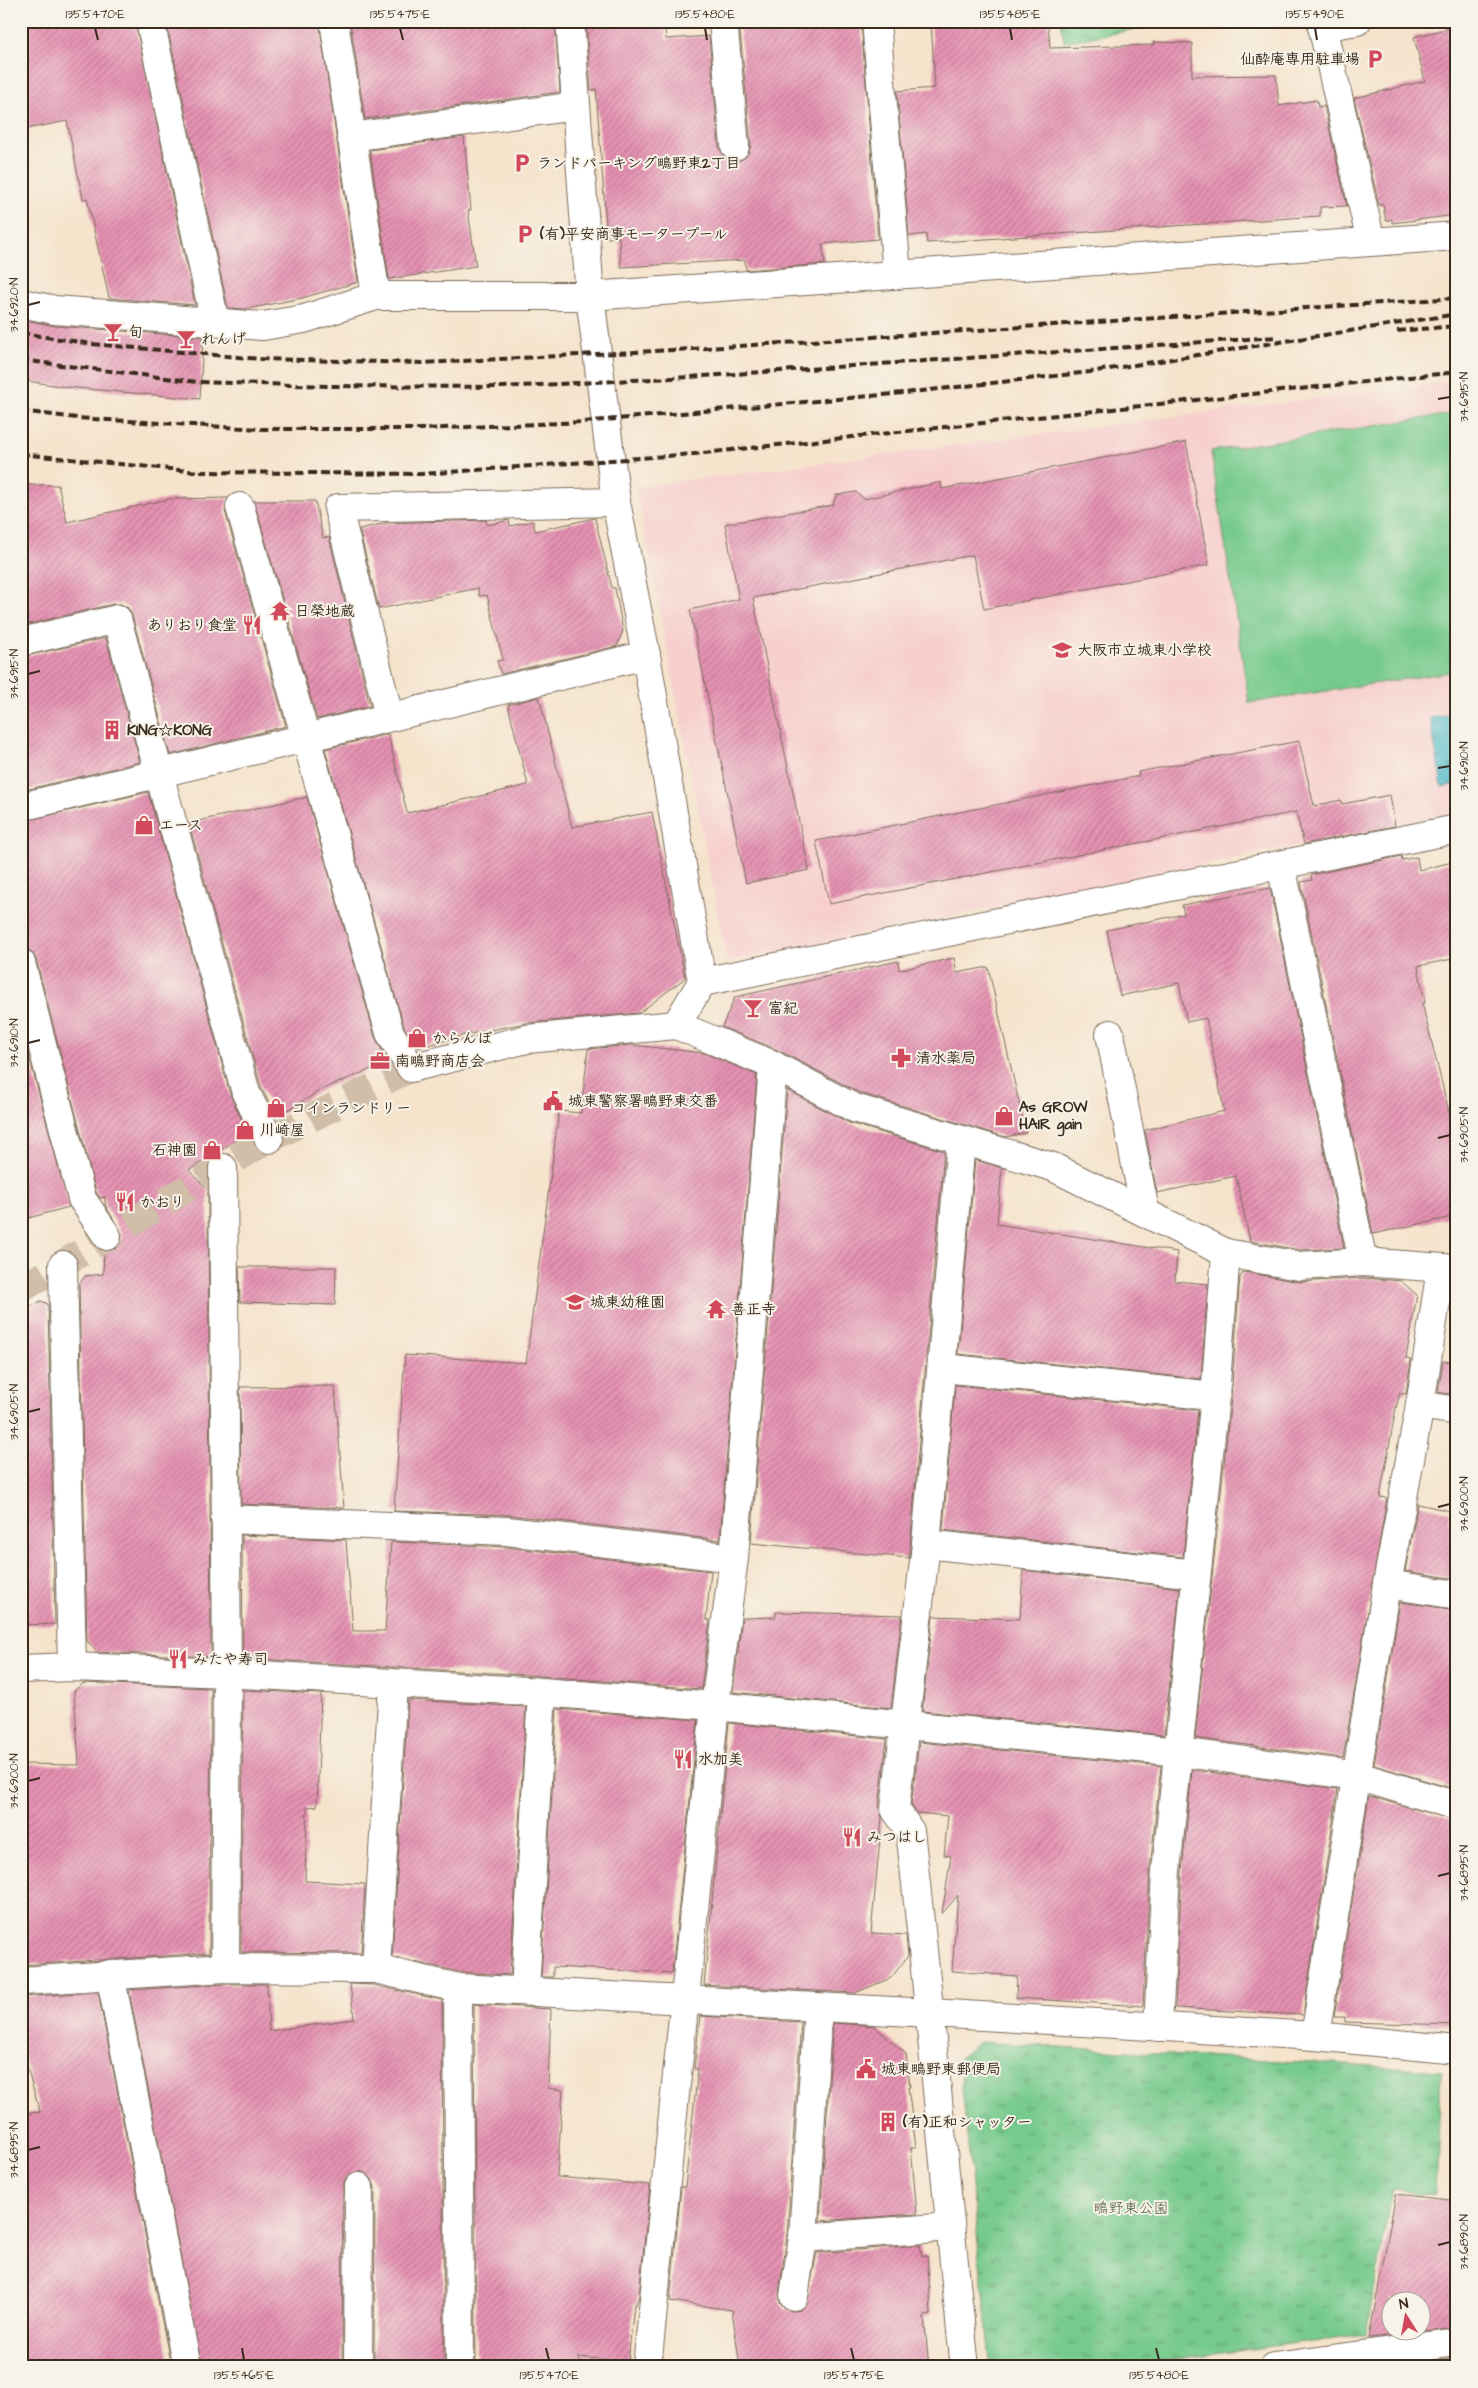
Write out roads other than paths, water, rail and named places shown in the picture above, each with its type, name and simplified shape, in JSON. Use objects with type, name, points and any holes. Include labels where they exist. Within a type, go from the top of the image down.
[{"type":"street","points":[[150,21],[215,322]]},
{"type":"street","points":[[334,21],[376,296]]},
{"type":"street","points":[[570,21],[590,296],[616,502],[646,655],[702,982],[676,1025]]},
{"type":"street","points":[[723,21],[736,146]]},
{"type":"street","points":[[876,21],[897,275]]},
{"type":"street","points":[[1357,21],[1321,24],[1368,228]]},
{"type":"street","points":[[351,137],[576,106]]},
{"type":"street","points":[[21,303],[55,310],[262,326],[304,319],[376,296],[590,296],[1457,236]]},
{"type":"street","points":[[389,716],[338,508],[616,502]]},
{"type":"street","points":[[240,507],[304,738],[390,1033],[411,1068],[527,1038],[676,1025],[773,1064],[854,1108],[1053,1167],[1145,1211],[1226,1253],[1299,1266],[1363,1262],[1449,1269],[1420,1405],[1387,1584],[1358,1776],[1315,2036]]},
{"type":"street","points":[[21,642],[117,619],[246,1093],[269,1139]]},
{"type":"street","points":[[21,807],[646,655]]},
{"type":"street","points":[[702,982],[1457,829]]},
{"type":"street","points":[[1281,865],[1363,1262]]},
{"type":"street","points":[[21,963],[82,1199],[107,1236]]},
{"type":"street","points":[[1110,1034],[1145,1211]]},
{"type":"street","points":[[647,2367],[715,1706],[734,1558],[773,1064]]},
{"type":"street","points":[[961,1141],[926,1544],[895,1809],[910,1831],[931,2013],[950,2227],[965,2367]]},
{"type":"street","points":[[223,1168],[227,1673],[225,1968]]},
{"type":"street","points":[[1158,2027],[1166,1871],[1215,1396],[1226,1253]]},
{"type":"street","points":[[63,1264],[72,1667]]},
{"type":"street","points":[[942,1368],[1215,1396]]},
{"type":"street","points":[[1420,1405],[1457,1411]]},
{"type":"street","points":[[225,1520],[506,1531],[734,1558]]},
{"type":"street","points":[[926,1544],[1196,1574]]},
{"type":"street","points":[[1387,1584],[1457,1595]]},
{"type":"street","points":[[21,1669],[72,1667],[227,1673],[542,1692],[715,1706],[1179,1752],[1358,1776],[1457,1806]]},
{"type":"street","points":[[376,1969],[393,1684]]},
{"type":"street","points":[[525,1991],[542,1692]]},
{"type":"street","points":[[21,1981],[225,1968],[376,1969],[458,1988],[1315,2036],[1457,2050]]},
{"type":"street","points":[[110,1974],[187,2367]]},
{"type":"street","points":[[458,1988],[460,2367]]},
{"type":"street","points":[[794,2296],[803,2238],[818,2008]]},
{"type":"street","points":[[358,2187],[358,2367]]},
{"type":"street","points":[[803,2238],[950,2227]]},
{"type":"street","points":[[1274,2367],[1457,2342]]},
{"type":"water","points":[[1457,713],[1457,784],[1442,787],[1430,718]]},
{"type":"tunnel","points":[[21,1289],[269,1139],[411,1068]]},
{"type":"railway","points":[[21,333],[92,344],[260,359],[423,363],[693,349],[1457,298]]},
{"type":"railway","points":[[21,411],[77,418],[259,429],[422,429],[583,422],[904,393],[1090,372],[1457,314]]},
{"type":"railway","points":[[1397,331],[1457,326]]},
{"type":"railway","points":[[21,360],[198,382],[328,386],[502,387],[690,377],[1277,337]]},
{"type":"railway","points":[[21,454],[199,472],[422,474],[694,454],[1457,372]]},
{"type":"place","name":"仙酔庵専用駐車場","points":[[1375,59]]},
{"type":"place","name":"ランドパーキング鴫野東2丁目","points":[[522,163]]},
{"type":"place","name":"(有)平安商事モータープール","points":[[525,234]]},
{"type":"place","name":"旬","points":[[113,332]]},
{"type":"place","name":"れんげ","points":[[186,339]]},
{"type":"place","name":"日榮地蔵","points":[[280,611]]},
{"type":"place","name":"ありおり食堂","points":[[252,625]]},
{"type":"place","name":"大阪市立城東小学校","points":[[1062,650]]},
{"type":"place","name":"KING☆KONG","points":[[112,730]]},
{"type":"place","name":"エース","points":[[144,825]]},
{"type":"place","name":"富紀","points":[[753,1008]]},
{"type":"place","name":"からんぼ","points":[[417,1038]]},
{"type":"place","name":"清水薬局","points":[[901,1058]]},
{"type":"place","name":"南鴫野商店会","points":[[380,1061]]},
{"type":"place","name":"城東警察署鴫野東交番","points":[[553,1101]]},
{"type":"place","name":"コインランドリー","points":[[276,1108]]},
{"type":"place","name":"As GROW HAIR gain","points":[[1004,1116]]},
{"type":"place","name":"川崎屋","points":[[245,1130]]},
{"type":"place","name":"石神園","points":[[212,1150]]},
{"type":"place","name":"かおり","points":[[125,1202]]},
{"type":"place","name":"城東幼稚園","points":[[575,1302]]},
{"type":"place","name":"善正寺","points":[[716,1309]]},
{"type":"place","name":"みたや寿司","points":[[178,1659]]},
{"type":"place","name":"水加美","points":[[683,1759]]},
{"type":"place","name":"みつはし","points":[[852,1837]]},
{"type":"place","name":"城東鴫野東郵便局","points":[[866,2069]]},
{"type":"place","name":"(有)正和シャッター","points":[[888,2122]]},
{"type":"park label","name":"鴫野東公園","points":[[1131,2208]]}]
